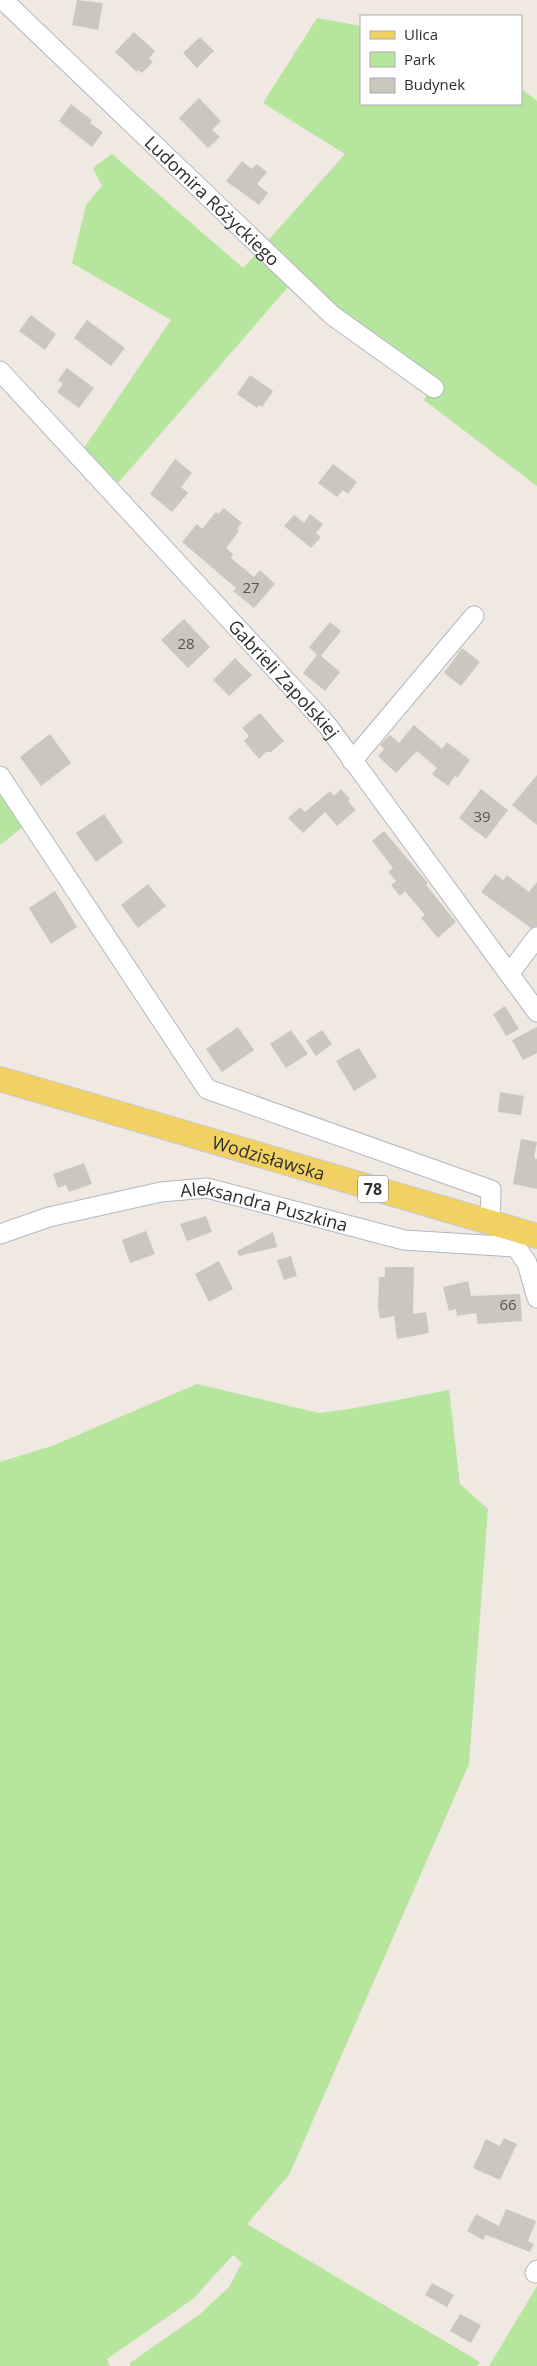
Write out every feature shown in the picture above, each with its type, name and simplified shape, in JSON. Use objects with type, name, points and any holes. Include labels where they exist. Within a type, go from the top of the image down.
[{"type":"main road","name":"Wodzisławska","points":[[0,1080],[490,1223],[525,1238]]},
{"type":"street","name":"Ludomira Różyckiego","points":[[3,0],[152,141],[232,221],[332,316],[434,388]]},
{"type":"street","name":"Gabrieli Zapolskiej","points":[[0,371],[327,726],[537,1012]]},
{"type":"street","points":[[352,761],[474,616]]},
{"type":"street","points":[[0,776],[207,1089],[491,1190],[490,1223]]},
{"type":"street","points":[[509,974],[537,937]]},
{"type":"street","name":"Aleksandra Puszkina","points":[[0,1234],[48,1216],[161,1192],[208,1188],[404,1240],[525,1238]]},
{"type":"street","points":[[525,1238],[527,1263],[537,1298]]},
{"type":"green space","points":[[317,18],[360,26],[360,105],[522,105],[522,89],[537,101],[537,486],[424,400],[434,381],[333,311],[264,245],[345,154],[263,103]]},
{"type":"green space","points":[[112,154],[243,268],[256,254],[288,287],[118,483],[84,448],[171,320],[72,263],[86,205],[102,186],[93,168]]},
{"type":"green space","points":[[0,795],[24,826],[0,845]]},
{"type":"green space","points":[[197,1384],[319,1413],[449,1390],[460,1484],[488,1509],[469,1764],[289,2175],[247,2224],[480,2362],[477,2366],[130,2366],[130,2363],[200,2314],[229,2287],[242,2263],[233,2255],[193,2299],[107,2359],[110,2366],[0,2366],[0,1462],[52,1446]]},
{"type":"green space","points":[[537,2286],[537,2366],[489,2366]]},
{"type":"building","points":[[77,0],[103,3],[98,30],[72,25]]},
{"type":"building","points":[[134,32],[155,51],[149,58],[153,62],[142,73],[138,70],[137,72],[115,52]]},
{"type":"building","points":[[200,37],[214,51],[197,68],[183,53]]},
{"type":"building","points":[[199,98],[221,121],[212,130],[220,137],[208,148],[179,118]]},
{"type":"building","points":[[71,104],[92,120],[90,123],[103,132],[92,147],[59,121]]},
{"type":"building","points":[[242,161],[252,169],[257,164],[267,172],[257,184],[268,193],[259,205],[226,181]]},
{"type":"building","points":[[31,315],[56,334],[45,350],[19,331]]},
{"type":"building","points":[[87,320],[125,348],[111,366],[74,338]]},
{"type":"building","points":[[67,368],[94,388],[79,408],[57,392],[63,384],[58,380]]},
{"type":"building","points":[[250,375],[273,391],[262,407],[259,405],[257,408],[237,394]]},
{"type":"building","points":[[175,459],[192,473],[181,487],[188,493],[172,512],[150,494]]},
{"type":"building","points":[[333,464],[357,482],[348,494],[343,490],[337,497],[318,483]]},
{"type":"building","points":[[224,508],[242,523],[237,529],[239,531],[226,548],[233,554],[231,558],[254,577],[260,570],[275,584],[254,608],[233,591],[236,588],[182,542],[197,524],[202,529],[216,512],[218,514]]},
{"type":"building","points":[[310,514],[323,524],[316,533],[321,537],[311,548],[284,526],[294,515],[304,523]]},
{"type":"building","points":[[184,619],[210,647],[188,668],[161,640]]},
{"type":"building","points":[[330,622],[341,631],[321,656],[340,672],[325,691],[303,673],[317,655],[309,647]]},
{"type":"building","points":[[462,648],[480,662],[461,686],[444,673]]},
{"type":"building","points":[[235,658],[252,675],[229,696],[213,680]]},
{"type":"building","points":[[260,713],[284,741],[271,752],[266,752],[259,759],[244,741],[249,736],[242,728]]},
{"type":"building","points":[[414,725],[442,749],[447,742],[470,760],[457,778],[455,776],[448,786],[432,774],[437,768],[417,751],[396,773],[378,756],[384,749],[380,745],[390,735],[399,743]]},
{"type":"building","points":[[50,734],[71,763],[41,786],[20,757]]},
{"type":"building","points":[[537,775],[537,825],[512,805]]},
{"type":"building","points":[[341,789],[350,799],[348,801],[356,810],[337,826],[325,812],[303,833],[288,818],[300,807],[305,812],[330,791],[334,796]]},
{"type":"building","points":[[481,789],[508,810],[486,839],[459,818]]},
{"type":"building","points":[[104,814],[123,842],[96,862],[76,833]]},
{"type":"building","points":[[384,831],[428,883],[426,885],[456,922],[438,938],[421,918],[425,915],[405,891],[400,896],[391,885],[396,881],[388,872],[393,868],[372,841]]},
{"type":"building","points":[[495,874],[503,880],[507,875],[529,892],[537,882],[537,926],[531,928],[481,892]]},
{"type":"building","points":[[148,884],[166,906],[138,928],[121,905]]},
{"type":"building","points":[[55,891],[77,927],[51,944],[29,908]]},
{"type":"building","points":[[505,1006],[519,1029],[506,1036],[493,1014]]},
{"type":"building","points":[[238,1027],[254,1050],[222,1072],[206,1049]]},
{"type":"building","points":[[537,1027],[537,1053],[523,1060],[512,1040]]},
{"type":"building","points":[[291,1030],[308,1054],[286,1068],[270,1044]]},
{"type":"building","points":[[322,1030],[332,1044],[316,1056],[306,1041]]},
{"type":"building","points":[[359,1048],[377,1077],[354,1091],[336,1061]]},
{"type":"building","points":[[500,1092],[524,1096],[521,1115],[498,1112]]},
{"type":"building","points":[[521,1139],[537,1142],[534,1158],[537,1159],[537,1189],[513,1184]]},
{"type":"building","points":[[84,1163],[92,1184],[69,1192],[66,1185],[58,1188],[53,1174]]},
{"type":"building","points":[[206,1216],[212,1232],[187,1241],[180,1224]]},
{"type":"building","points":[[146,1231],[155,1254],[130,1263],[122,1240]]},
{"type":"building","points":[[273,1232],[277,1247],[239,1256],[237,1251]]},
{"type":"building","points":[[291,1256],[297,1276],[284,1280],[277,1260]]},
{"type":"building","points":[[219,1261],[233,1289],[209,1302],[195,1274]]},
{"type":"building","points":[[385,1267],[414,1267],[413,1314],[426,1312],[429,1333],[397,1339],[394,1316],[380,1319],[378,1307],[379,1277],[385,1277]]},
{"type":"building","points":[[468,1281],[471,1296],[520,1294],[522,1321],[478,1324],[476,1313],[457,1316],[456,1309],[449,1311],[443,1287]]},
{"type":"building","points":[[504,2138],[517,2144],[500,2180],[473,2168],[486,2139],[500,2146]]},
{"type":"building","points":[[506,2209],[536,2221],[528,2241],[534,2244],[530,2252],[486,2235],[483,2240],[467,2231],[476,2214],[499,2226]]},
{"type":"building","points":[[432,2283],[454,2295],[447,2307],[425,2295]]},
{"type":"building","points":[[460,2314],[481,2325],[471,2343],[450,2331]]}]
